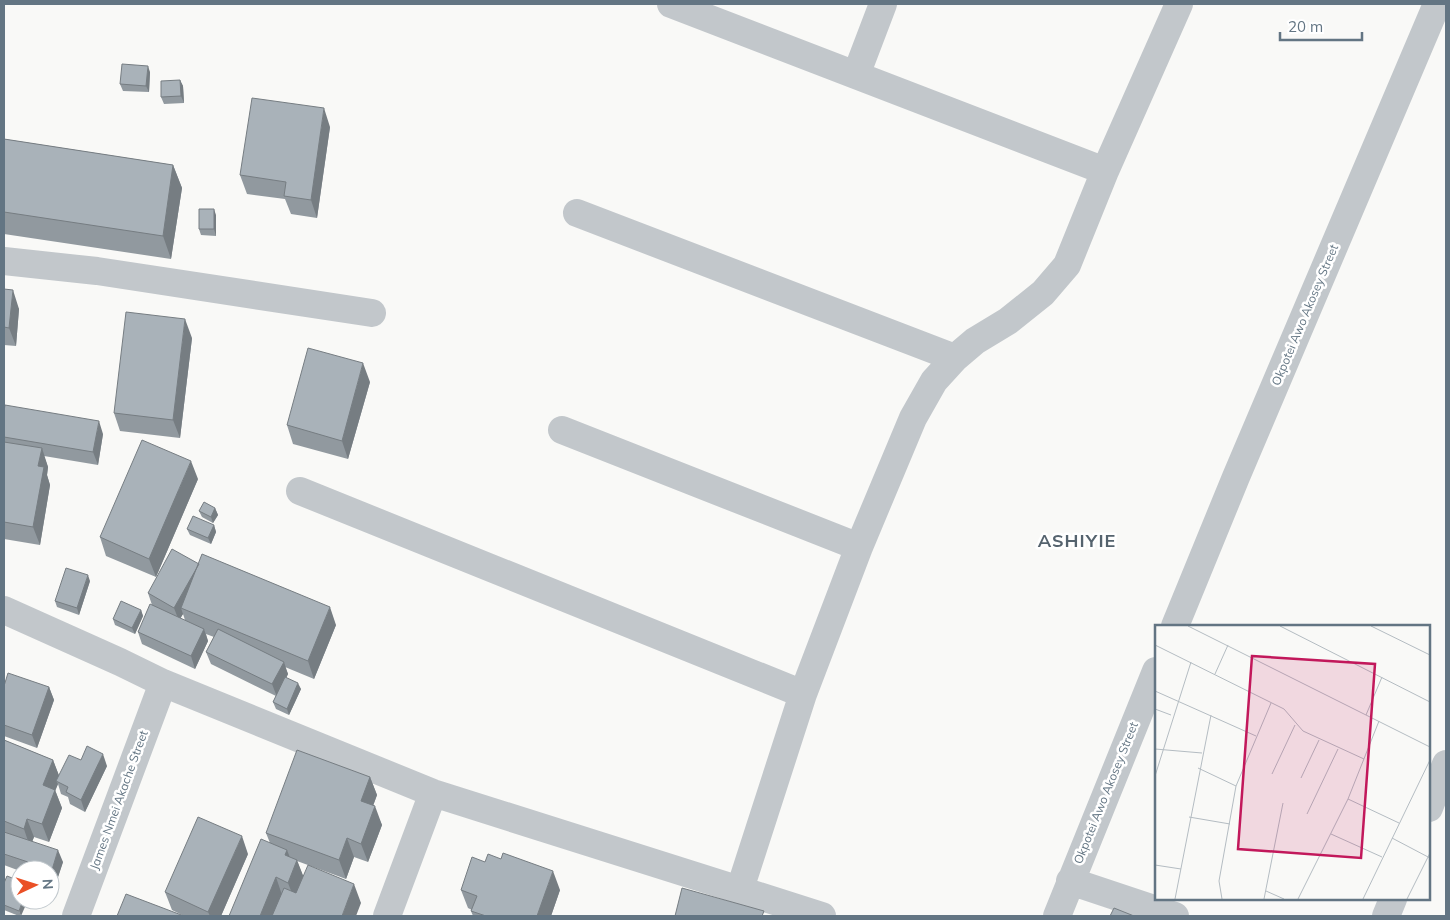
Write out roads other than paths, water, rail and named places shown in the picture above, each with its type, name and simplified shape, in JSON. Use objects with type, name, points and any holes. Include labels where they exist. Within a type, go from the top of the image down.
[{"type":"street","points":[[671,4],[1105,171]]},
{"type":"street","points":[[856,75],[883,4]]},
{"type":"street","points":[[740,890],[803,694],[859,547],[913,418],[934,380],[955,358],[975,341],[1008,321],[1043,293],[1067,265],[1105,171],[1178,4]]},
{"type":"street","name":"Okpotei Awo Akosey Street","points":[[1174,625],[1437,4]]},
{"type":"street","points":[[577,214],[955,358]]},
{"type":"street","points":[[4,261],[97,271],[372,313]]},
{"type":"street","points":[[562,430],[859,547]]},
{"type":"street","points":[[300,491],[803,694]]},
{"type":"street","points":[[4,610],[163,683],[433,793],[822,916]]},
{"type":"street","name":"Okpotei Awo Akosey Street","points":[[1057,916],[1155,673]]},
{"type":"street","name":"James Nmei Akache Street","points":[[76,916],[163,683]]},
{"type":"street","points":[[1430,805],[1446,764]]},
{"type":"street","points":[[387,916],[433,793]]},
{"type":"street","points":[[1070,881],[1176,916]]},
{"type":"street","points":[[1386,916],[1393,900]]},
{"type":"district","name":"ASHIYIE","points":[[1077,541]]}]
